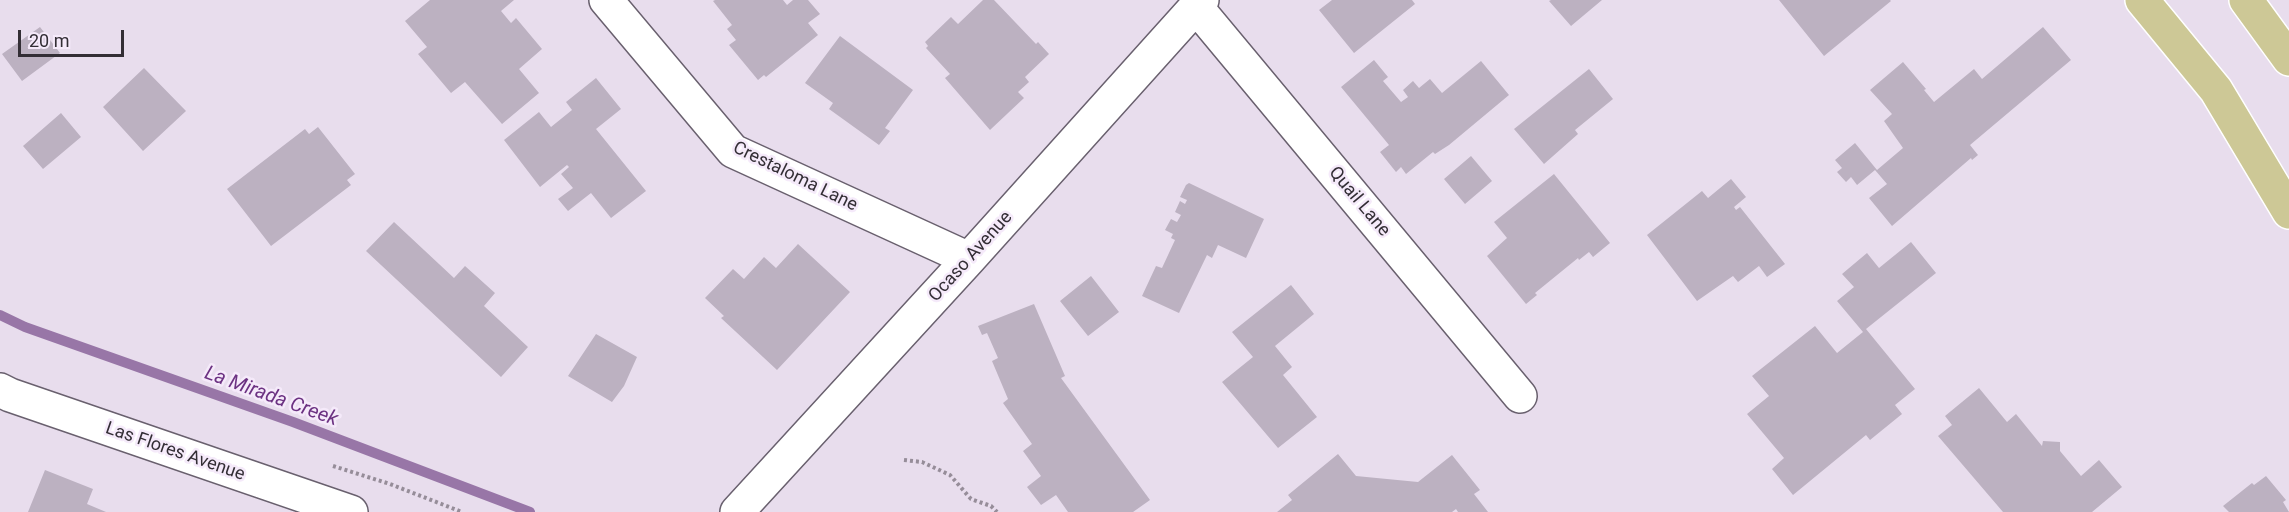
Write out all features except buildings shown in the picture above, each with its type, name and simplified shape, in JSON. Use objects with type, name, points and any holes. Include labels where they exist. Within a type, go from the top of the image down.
[{"type":"main road","points":[[2142,0],[2216,90],[2289,212]]},
{"type":"main road","points":[[2246,0],[2289,59]]},
{"type":"street","name":"Crestaloma Lane","points":[[606,0],[733,151],[969,259]]},
{"type":"street","name":"Ocaso Avenue","points":[[737,512],[1200,4]]},
{"type":"street","name":"Quail Lane","points":[[1200,4],[1520,396]]},
{"type":"street","name":"Las Flores Avenue","points":[[3,398],[351,512]]},
{"type":"path","points":[[904,460],[922,462],[950,475],[971,499],[991,506],[997,512]]},
{"type":"waterway","name":"La Mirada Creek","points":[[0,315],[25,327],[293,422],[530,512]]}]
